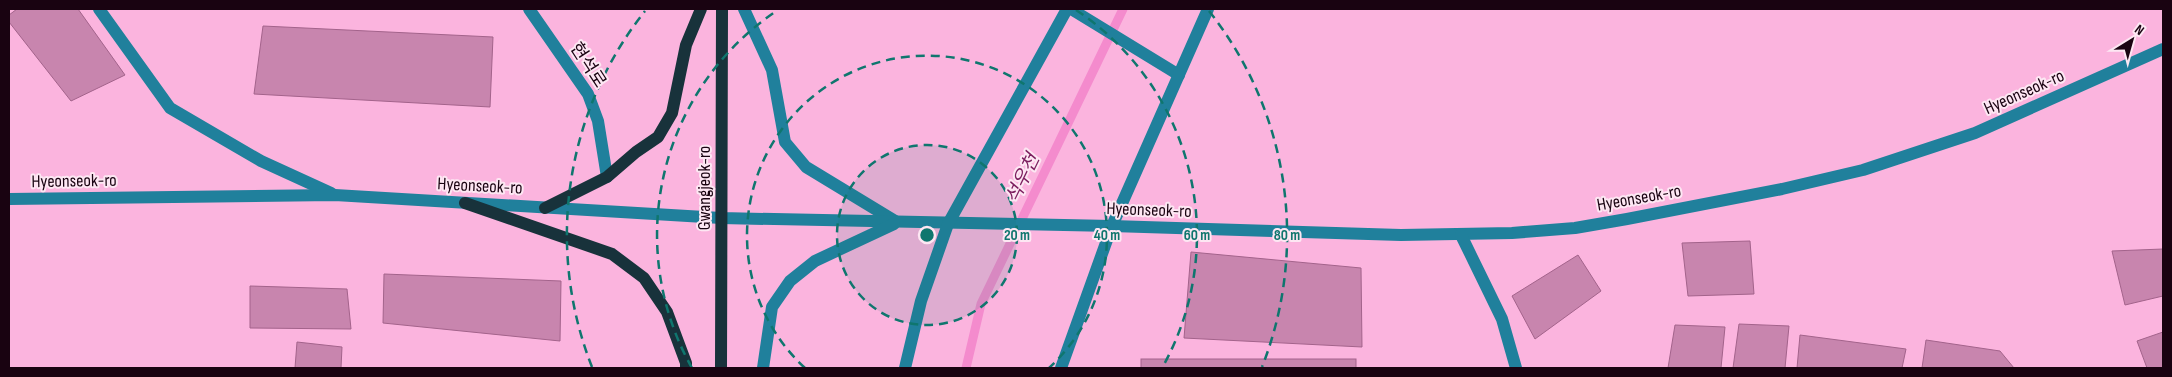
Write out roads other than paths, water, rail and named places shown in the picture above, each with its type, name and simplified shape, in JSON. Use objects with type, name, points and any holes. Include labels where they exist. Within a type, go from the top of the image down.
[{"type":"main road","points":[[545,208],[607,177],[636,152],[658,137],[672,114],[686,45],[701,9]]},
{"type":"main road","name":"Gwangjeok-ro","points":[[721,368],[722,9]]},
{"type":"main road","points":[[465,202],[612,254],[644,278],[667,312],[686,368]]},
{"type":"street","points":[[99,9],[170,108],[261,161],[336,195]]},
{"type":"street","name":"현석로","points":[[529,9],[588,94],[598,121],[607,177]]},
{"type":"street","points":[[744,9],[772,70],[784,142],[806,167],[897,222]]},
{"type":"street","points":[[905,368],[921,300],[948,224],[1069,9],[1179,75]]},
{"type":"street","points":[[1061,368],[1112,226],[1208,9]]},
{"type":"street","name":"Hyeonseok-ro","points":[[9,199],[336,195],[721,218],[1112,226],[1401,235],[1512,233],[1583,226],[1782,189],[1863,170],[1917,154],[1975,133],[2163,49]]},
{"type":"street","points":[[763,368],[772,307],[790,281],[815,261],[897,222]]},
{"type":"street","points":[[1461,235],[1502,319],[1516,368]]},
{"type":"waterway","name":"석우천","points":[[966,368],[981,304],[1123,9]]}]
